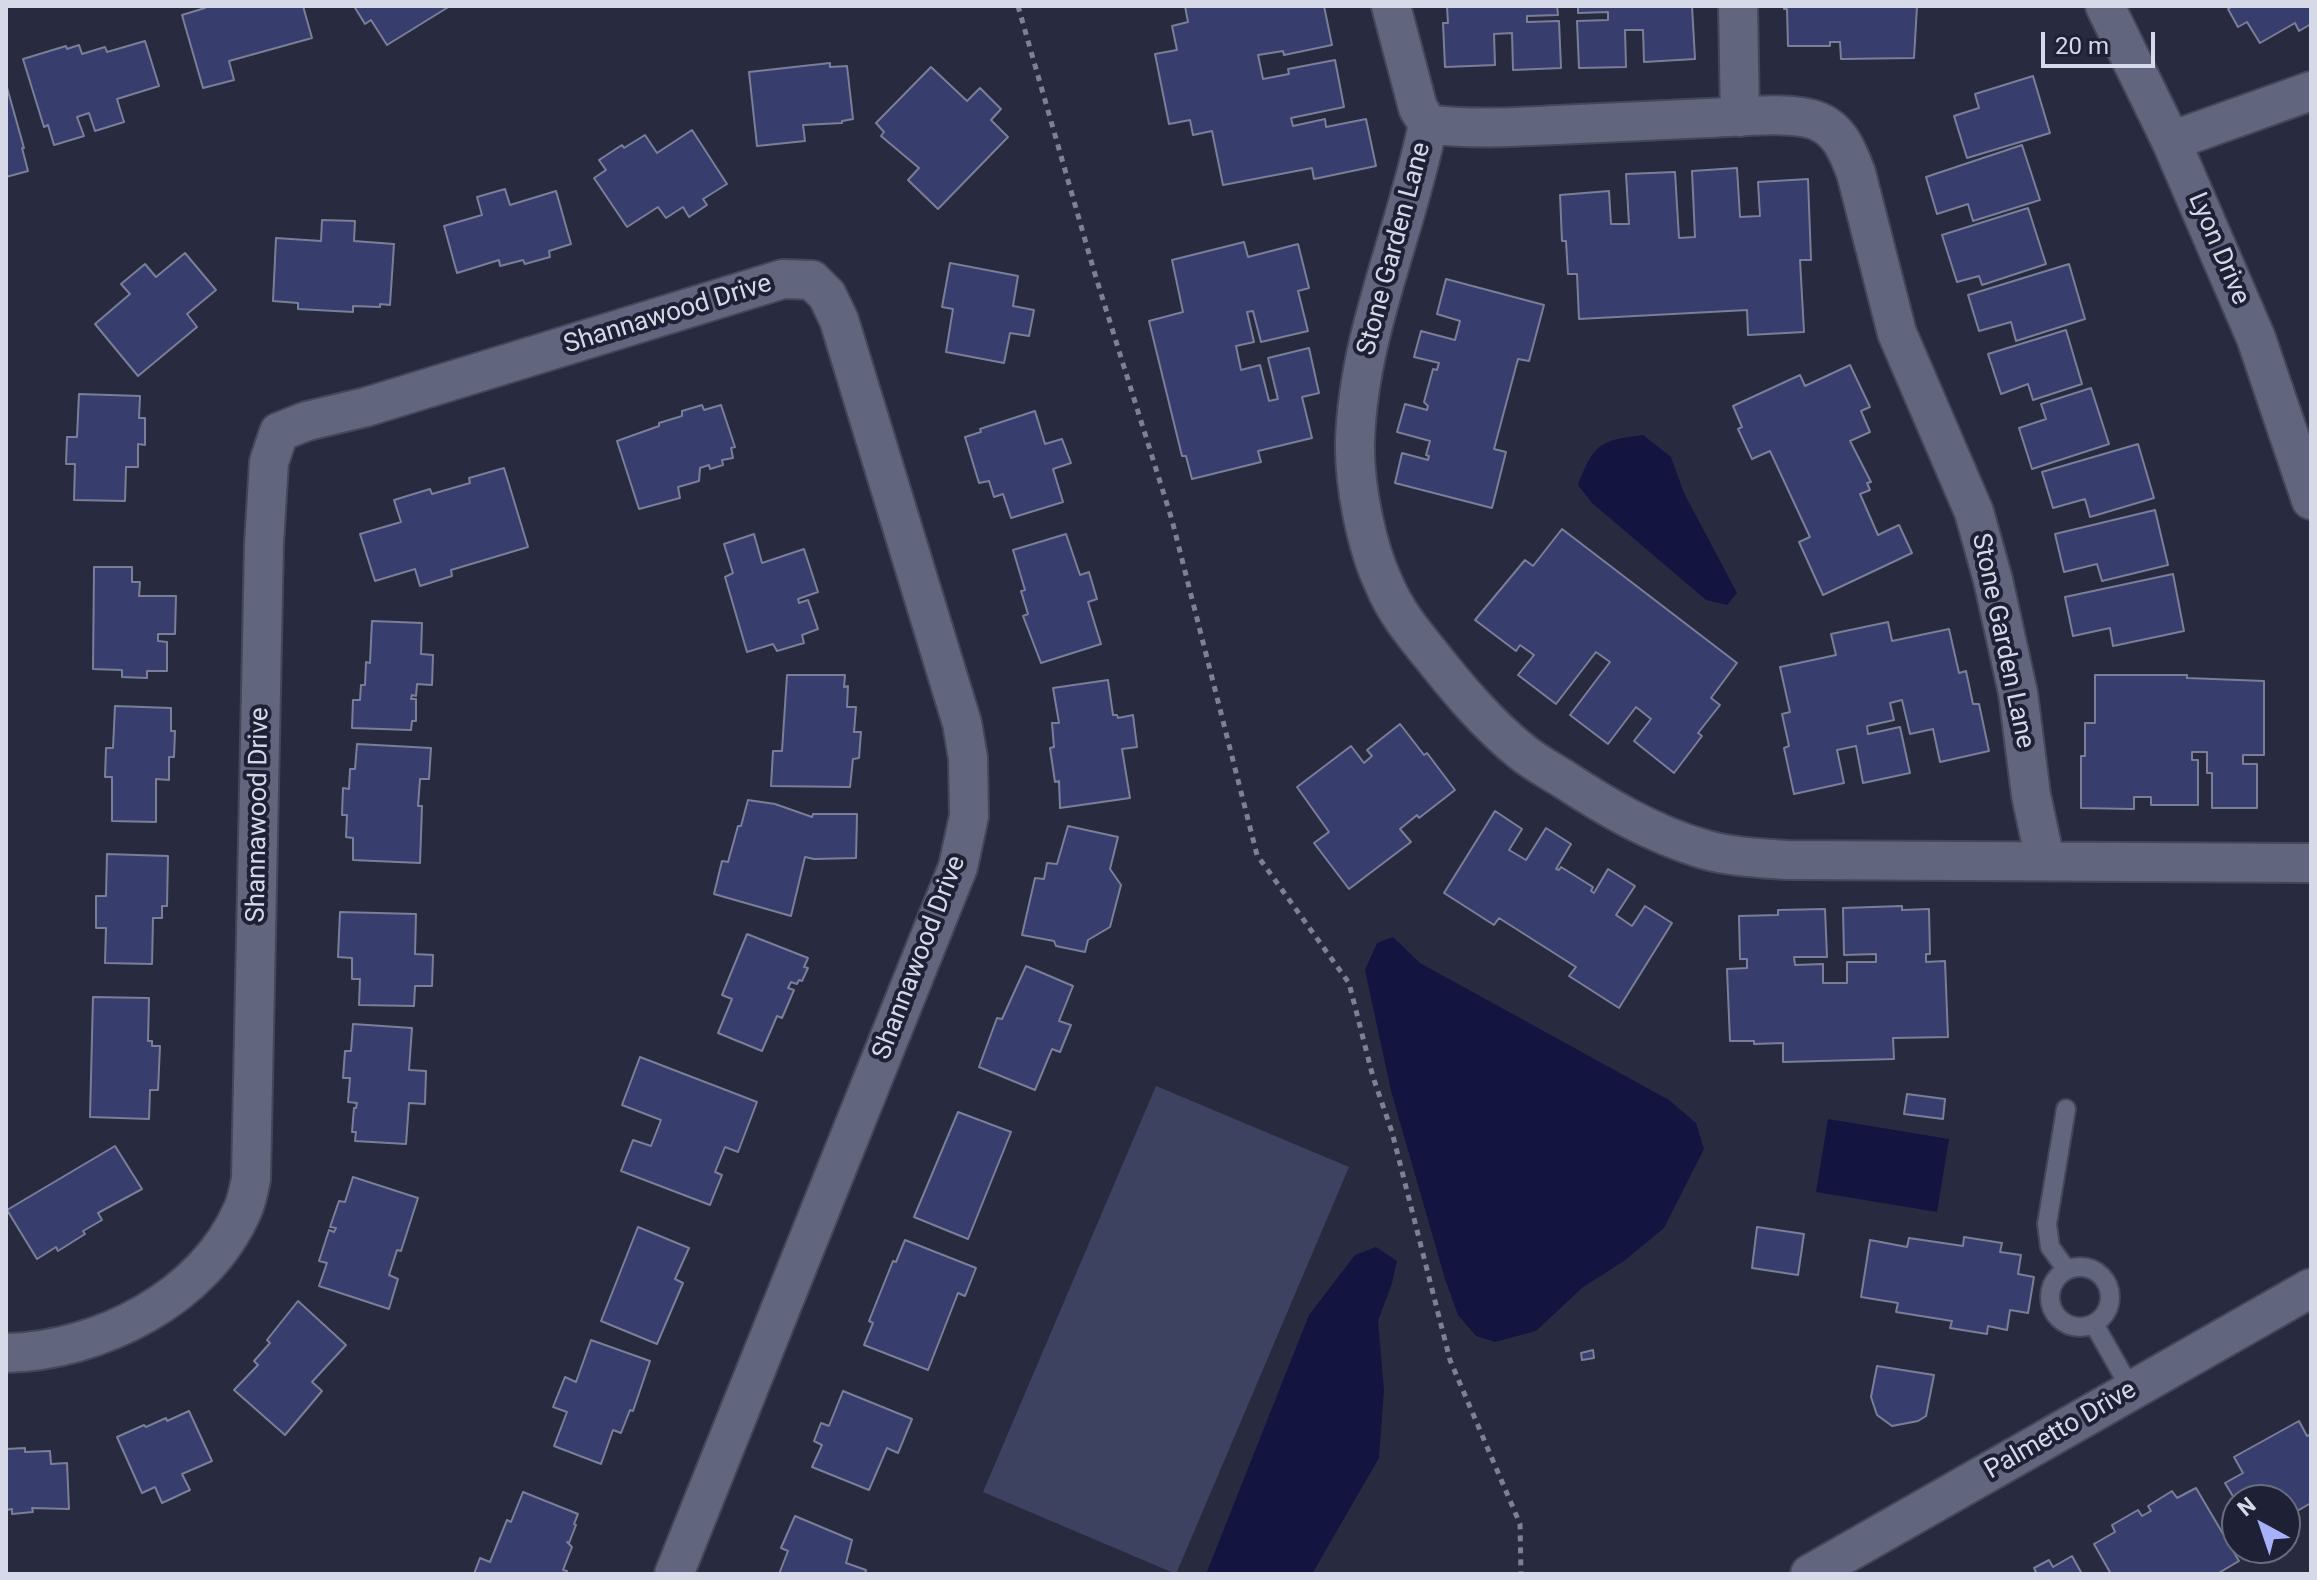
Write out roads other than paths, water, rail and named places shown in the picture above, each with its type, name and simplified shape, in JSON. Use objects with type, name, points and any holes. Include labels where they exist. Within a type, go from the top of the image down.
[{"type":"street","points":[[1391,6],[1418,108],[1428,124]]},
{"type":"street","points":[[1738,6],[1740,117]]},
{"type":"street","name":"Lyon Drive","points":[[2105,6],[2171,141],[2256,338],[2311,500]]},
{"type":"street","points":[[2171,141],[2311,91]]},
{"type":"street","name":"Stone Garden Lane","points":[[2045,860],[2031,795],[2018,693],[1974,512],[1897,333],[1856,173],[1847,150],[1835,132],[1821,122],[1805,117],[1519,127],[1428,124],[1417,176],[1366,351],[1355,445],[1365,519],[1383,584],[1404,621],[1492,725],[1534,760],[1607,807],[1649,829],[1703,849],[1740,856],[1787,860],[2311,863]]},
{"type":"street","name":"Shannawood Drive","points":[[6,1353],[33,1353],[76,1343],[150,1311],[185,1286],[217,1250],[243,1209],[251,1179],[264,544],[269,462],[279,432],[783,279],[812,280],[827,295],[839,320],[962,723],[968,758],[969,816],[958,867],[674,1574]]},
{"type":"street","name":"Palmetto Drive","points":[[1810,1574],[2311,1288]]},
{"type":"lane","points":[[2066,1109],[2047,1224],[2050,1247],[2067,1270]]},
{"type":"lane","points":[[2090,1268],[2108,1283],[2111,1295],[2109,1306],[2104,1316],[2094,1324],[2071,1326],[2054,1311],[2050,1300],[2052,1288],[2057,1277],[2067,1270],[2090,1268]]},
{"type":"lane","points":[[2094,1324],[2132,1391]]}]
